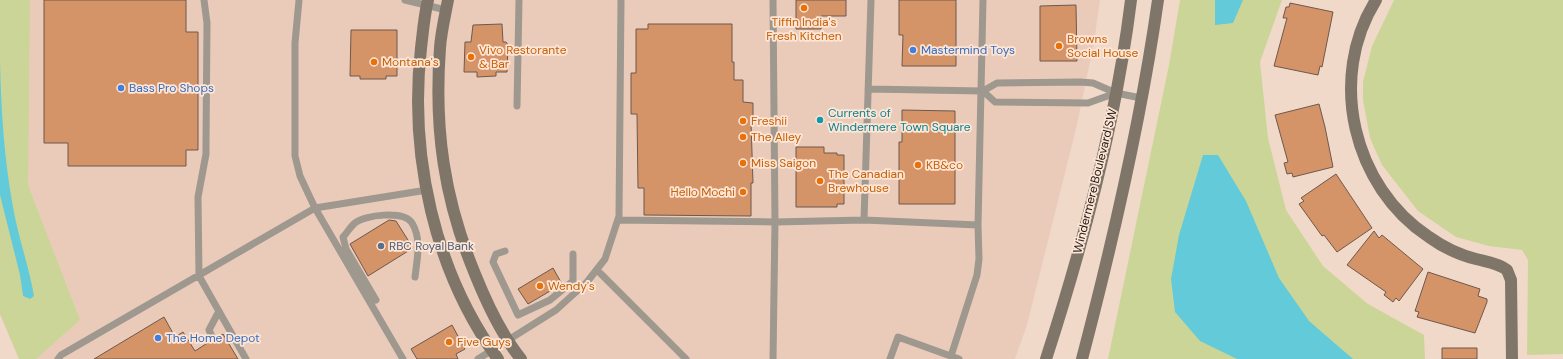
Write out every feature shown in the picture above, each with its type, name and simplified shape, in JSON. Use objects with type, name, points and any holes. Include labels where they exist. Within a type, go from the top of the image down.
[{"type":"street","name":"Windermere Boulevard SW","points":[[1046,359],[1080,246],[1116,93],[1125,46],[1131,0]]},
{"type":"street","points":[[1082,359],[1127,168],[1158,0]]},
{"type":"street","points":[[1376,0],[1362,27],[1351,76],[1352,112],[1362,152],[1381,188],[1401,214],[1414,226],[1446,248],[1475,259],[1497,264],[1507,270],[1511,280],[1512,359]]},
{"type":"street","points":[[428,2],[419,67],[418,124],[429,205],[444,256],[465,304],[495,355]]},
{"type":"street","points":[[447,5],[440,47],[438,131],[446,184],[459,236],[489,308],[522,359]]},
{"type":"lane","points":[[204,0],[207,23],[206,154],[198,197],[199,276],[246,359]]},
{"type":"lane","points":[[299,0],[295,44],[295,156],[300,176],[315,208],[403,359]]},
{"type":"lane","points":[[405,0],[447,5]]},
{"type":"lane","points":[[517,106],[519,0]]},
{"type":"lane","points":[[478,359],[495,355],[508,339],[556,310],[587,282],[605,259],[618,220],[621,0]]},
{"type":"lane","points":[[773,0],[775,222],[773,359]]},
{"type":"lane","points":[[864,220],[871,0]]},
{"type":"lane","points":[[951,356],[976,275],[979,259],[978,225],[983,91],[984,0]]},
{"type":"lane","points":[[868,89],[983,91],[997,82],[1080,82],[1093,83],[1116,93],[1141,98]]},
{"type":"lane","points":[[983,91],[995,102],[1088,103],[1116,93]]},
{"type":"lane","points":[[58,359],[61,355],[315,208],[427,190]]},
{"type":"lane","points":[[376,300],[346,249],[343,237],[356,222],[385,214],[401,215],[412,222],[420,248],[415,277]]},
{"type":"lane","points":[[618,220],[775,222],[864,220],[978,225]]},
{"type":"lane","points":[[505,251],[496,254],[492,262],[518,315],[550,300],[573,281],[573,254]]},
{"type":"lane","points":[[597,270],[686,359]]},
{"type":"lane","points":[[213,339],[209,330],[219,311]]},
{"type":"lane","points":[[890,359],[898,337],[959,359]]},
{"type":"shaded area","points":[[0,0],[1100,0],[1094,43],[1076,129],[1027,325],[1015,359],[19,359],[0,314]]},
{"type":"green space","points":[[0,0],[30,0],[28,185],[80,320],[36,359],[19,359],[0,314]]},
{"type":"green space","points":[[1180,0],[1282,0],[1260,62],[1268,138],[1286,210],[1323,266],[1368,304],[1424,335],[1425,359],[1108,359],[1169,65]]},
{"type":"green space","points":[[1394,0],[1563,0],[1563,354],[1527,355],[1528,260],[1522,250],[1489,246],[1456,237],[1418,211],[1382,165],[1370,138],[1363,100],[1363,82],[1372,46]]},
{"type":"water","points":[[1215,0],[1243,0],[1233,23],[1215,25]]},
{"type":"water","points":[[0,60],[2,115],[7,170],[15,218],[34,296],[30,299],[23,296],[20,275],[0,195]]},
{"type":"water","points":[[1203,155],[1218,155],[1246,201],[1279,278],[1309,321],[1353,359],[1237,359],[1200,341],[1175,312],[1171,279],[1179,235]]},
{"type":"building","name":"Bass Pro Shops","points":[[44,0],[186,0],[186,32],[198,32],[198,150],[186,150],[186,166],[68,166],[68,143],[44,143]]},
{"type":"building","points":[[796,0],[846,0],[846,16],[821,16],[821,29],[796,29]]},
{"type":"building","points":[[899,0],[956,0],[956,66],[902,66],[903,35],[899,35]]},
{"type":"building","points":[[1290,3],[1333,12],[1322,67],[1320,66],[1318,75],[1274,66],[1287,18],[1283,18],[1286,7],[1289,7]]},
{"type":"building","points":[[1076,5],[1077,61],[1040,61],[1040,6]]},
{"type":"building","points":[[502,24],[503,42],[506,42],[508,45],[507,72],[496,72],[496,76],[477,77],[477,72],[464,72],[465,42],[471,42],[473,25]]},
{"type":"building","points":[[648,24],[732,24],[732,62],[734,62],[734,80],[743,80],[743,102],[753,103],[753,122],[751,122],[753,183],[751,183],[751,216],[644,215],[644,188],[638,188],[637,114],[631,114],[631,73],[636,73],[636,29],[648,29]]},
{"type":"building","name":"Montana's","points":[[351,30],[397,30],[397,76],[386,76],[386,79],[360,79],[360,76],[350,76]]},
{"type":"building","points":[[1319,104],[1333,167],[1293,177],[1292,173],[1287,174],[1284,163],[1288,162],[1275,115]]},
{"type":"building","points":[[902,110],[955,111],[955,204],[899,204],[899,142],[902,142]]},
{"type":"building","name":"The Canadian Brewhouse","points":[[796,147],[824,147],[824,153],[837,153],[837,155],[844,155],[844,204],[837,204],[837,207],[796,207]]},
{"type":"building","points":[[1336,174],[1372,228],[1337,252],[1324,235],[1322,236],[1299,204],[1304,201],[1301,198]]},
{"type":"building","name":"RBC Royal Bank","points":[[389,220],[396,221],[413,248],[368,276],[350,244]]},
{"type":"building","points":[[1374,231],[1379,238],[1382,235],[1423,269],[1399,301],[1396,298],[1393,302],[1384,295],[1386,292],[1347,265]]},
{"type":"building","name":"Wendy's","points":[[553,268],[562,284],[528,304],[518,289]]},
{"type":"building","points":[[1428,272],[1480,289],[1478,296],[1487,299],[1487,302],[1475,333],[1417,317],[1419,312],[1415,311]]},
{"type":"building","name":"The Home Depot","points":[[164,317],[175,337],[183,332],[195,351],[209,342],[215,343],[218,337],[223,334],[238,359],[94,359]]},
{"type":"building","points":[[452,325],[465,349],[456,354],[458,359],[417,359],[411,349]]},
{"type":"building","points":[[1442,348],[1477,348],[1477,359],[1442,359]]},
{"type":"place","name":"Tiffin India's Fresh Kitchen","points":[[804,8]]},
{"type":"place","name":"Browns Social House","points":[[1059,46]]},
{"type":"place","name":"Mastermind Toys","points":[[913,50]]},
{"type":"place","name":"Vivo Restorante & Bar","points":[[471,57]]},
{"type":"place","name":"Montana's","points":[[374,62]]},
{"type":"place","name":"Bass Pro Shops","points":[[121,88]]},
{"type":"place","name":"Currents of Windermere Town Square","points":[[820,120]]},
{"type":"place","name":"Freshii","points":[[743,121]]},
{"type":"place","name":"The Alley","points":[[743,137]]},
{"type":"place","name":"Miss Saigon","points":[[743,163]]},
{"type":"place","name":"KB&co","points":[[918,165]]},
{"type":"place","name":"The Canadian Brewhouse","points":[[820,181]]},
{"type":"place","name":"Hello Mochi","points":[[743,192]]},
{"type":"place","name":"RBC Royal Bank","points":[[381,246]]},
{"type":"place","name":"Wendy's","points":[[540,286]]},
{"type":"place","name":"The Home Depot","points":[[158,338]]},
{"type":"place","name":"Five Guys","points":[[449,342]]}]
